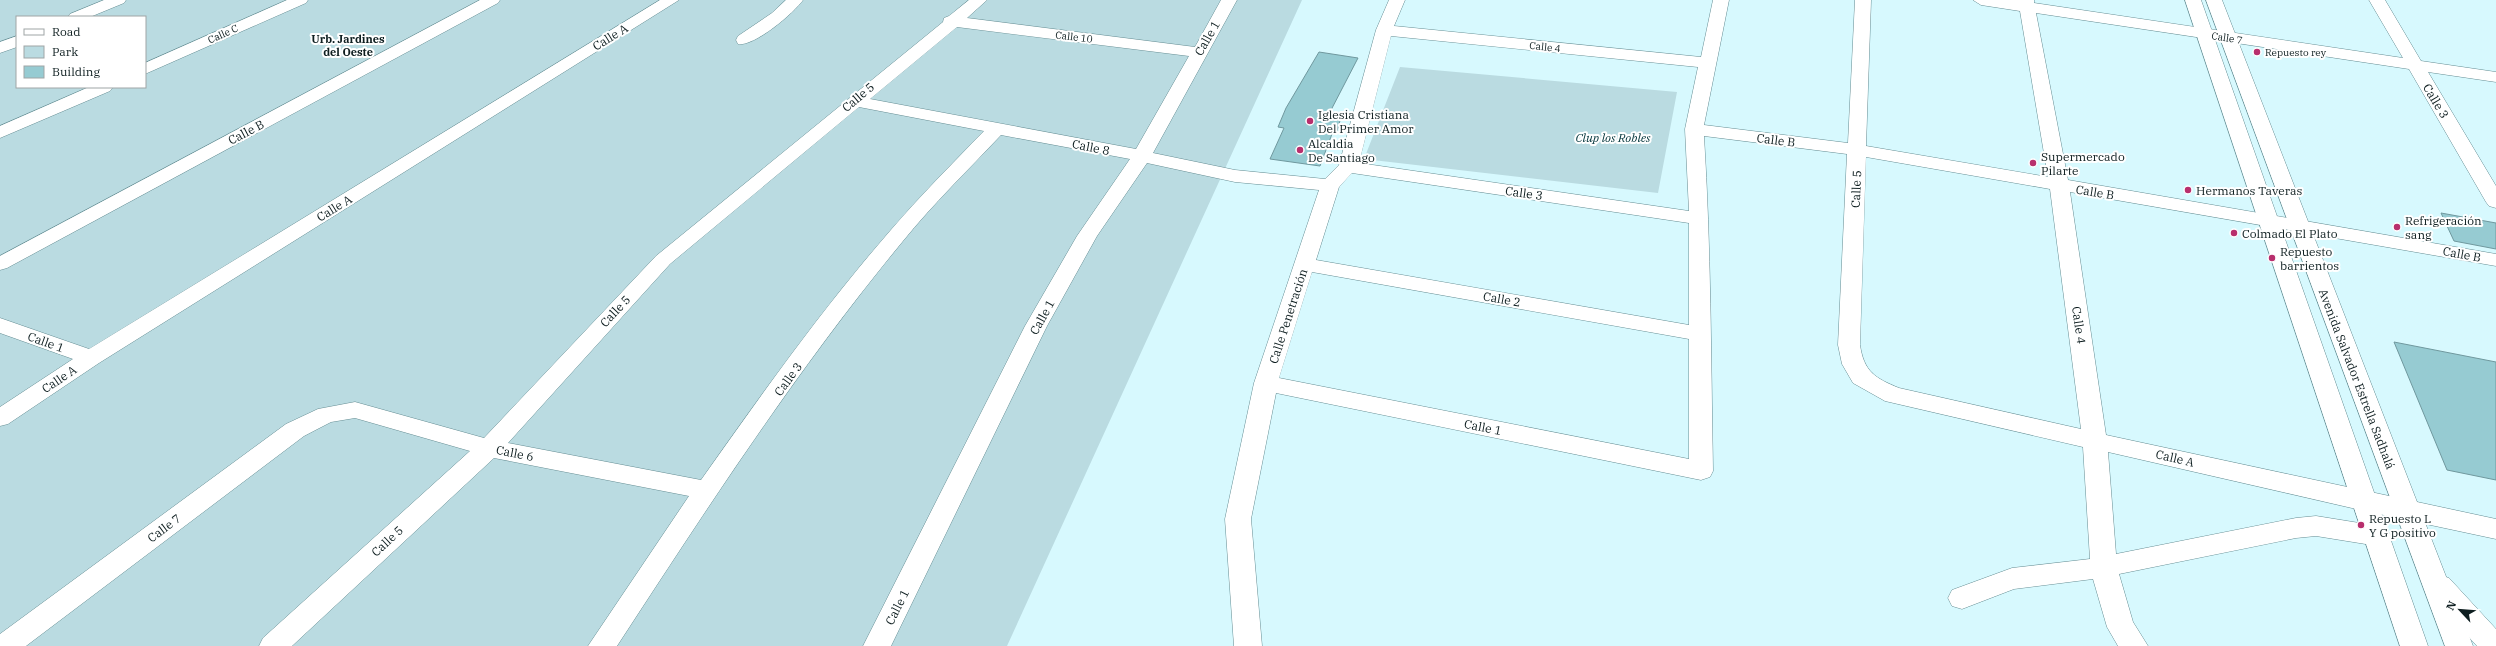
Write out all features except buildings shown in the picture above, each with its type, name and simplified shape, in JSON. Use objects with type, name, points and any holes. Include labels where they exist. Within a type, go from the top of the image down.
[{"type":"street","points":[[78,16],[118,0]]},
{"type":"street","name":"Calle C","points":[[146,69],[300,0]]},
{"type":"street","name":"Calle B","points":[[0,264],[492,0]]},
{"type":"street","name":"Calle A","points":[[0,418],[91,358],[671,0]]},
{"type":"street","points":[[744,40],[778,16],[795,0]]},
{"type":"street","name":"Calle 5","points":[[273,646],[488,448],[663,260],[950,21],[979,0]]},
{"type":"street","name":"Calle 1","points":[[877,646],[1036,326],[1087,236],[1142,156],[1198,52],[1229,0]]},
{"type":"street","points":[[1348,167],[1384,30],[1397,0]]},
{"type":"street","points":[[1700,334],[1699,218],[1694,129],[1706,64],[1721,0]]},
{"type":"street","name":"Calle 5","points":[[1859,376],[1850,360],[1849,345],[1863,0]]},
{"type":"street","name":"Calle 7","points":[[1981,0],[2027,4],[2229,38],[2496,77]]},
{"type":"street","points":[[2193,0],[2266,220],[2378,536],[2414,646]]},
{"type":"street","name":"Avenida Salvador Estrella Sadhalá","points":[[2214,0],[2298,225],[2459,646]]},
{"type":"street","name":"Calle 3","points":[[2377,0],[2496,202]]},
{"type":"street","name":"Calle 4","points":[[2027,4],[2059,186],[2095,440],[2104,567],[2110,596],[2121,627],[2134,646]]},
{"type":"street","name":"Calle 10","points":[[950,21],[1198,52]]},
{"type":"street","name":"Calle 4","points":[[1384,30],[1706,64]]},
{"type":"street","points":[[0,48],[16,41]]},
{"type":"street","points":[[0,133],[102,88]]},
{"type":"street","name":"Calle 8","points":[[854,101],[1142,156],[1235,176],[1330,185]]},
{"type":"street","name":"Calle 3","points":[[602,646],[706,490],[883,251],[996,129]]},
{"type":"street","name":"Calle B","points":[[1694,129],[1857,150],[2059,186],[2298,225],[2496,260]]},
{"type":"street","name":"Calle 3","points":[[1348,167],[1699,218]]},
{"type":"street","name":"Calle Penetración","points":[[1248,646],[1238,519],[1266,383],[1330,185],[1348,167]]},
{"type":"street","name":"Calle 2","points":[[1304,264],[1700,334]]},
{"type":"street","name":"Calle 1","points":[[0,326],[91,358]]},
{"type":"street","name":"Calle 1","points":[[1266,383],[1701,471],[1700,334]]},
{"type":"street","name":"Calle A","points":[[1859,376],[1874,388],[1893,395],[2365,502],[2496,529]]},
{"type":"street","name":"Calle 6","points":[[326,415],[356,410],[488,448],[706,490]]},
{"type":"street","name":"Calle 7","points":[[5,646],[295,430],[326,415]]},
{"type":"street","points":[[1962,598],[2012,579],[2058,575],[2104,567],[2296,528],[2316,526],[2378,536]]},
{"type":"street","points":[[2434,581],[2494,646]]},
{"type":"green space","points":[[0,0],[1302,0],[1007,646],[0,646]]},
{"type":"green space","name":"Clup los Robles","points":[[1400,67],[1677,92],[1658,193],[1364,159]]},
{"type":"place","name":"Repuesto rey","points":[[2257,52]]},
{"type":"place","name":"Iglesia Cristiana Del Primer Amor","points":[[1310,121]]},
{"type":"place","name":"Alcaldia De Santiago","points":[[1300,150]]},
{"type":"place","name":"Supermercado Pilarte","points":[[2033,163]]},
{"type":"place","name":"Hermanos Taveras","points":[[2188,190]]},
{"type":"place","name":"Refrigeración sang","points":[[2397,227]]},
{"type":"place","name":"Colmado El Plato","points":[[2234,233]]},
{"type":"place","name":"Repuesto barrientos","points":[[2272,258]]},
{"type":"place","name":"Repuesto L Y G positivo","points":[[2361,525]]},
{"type":"district","name":"Urb. Jardines del Oeste","points":[[348,45]]}]
